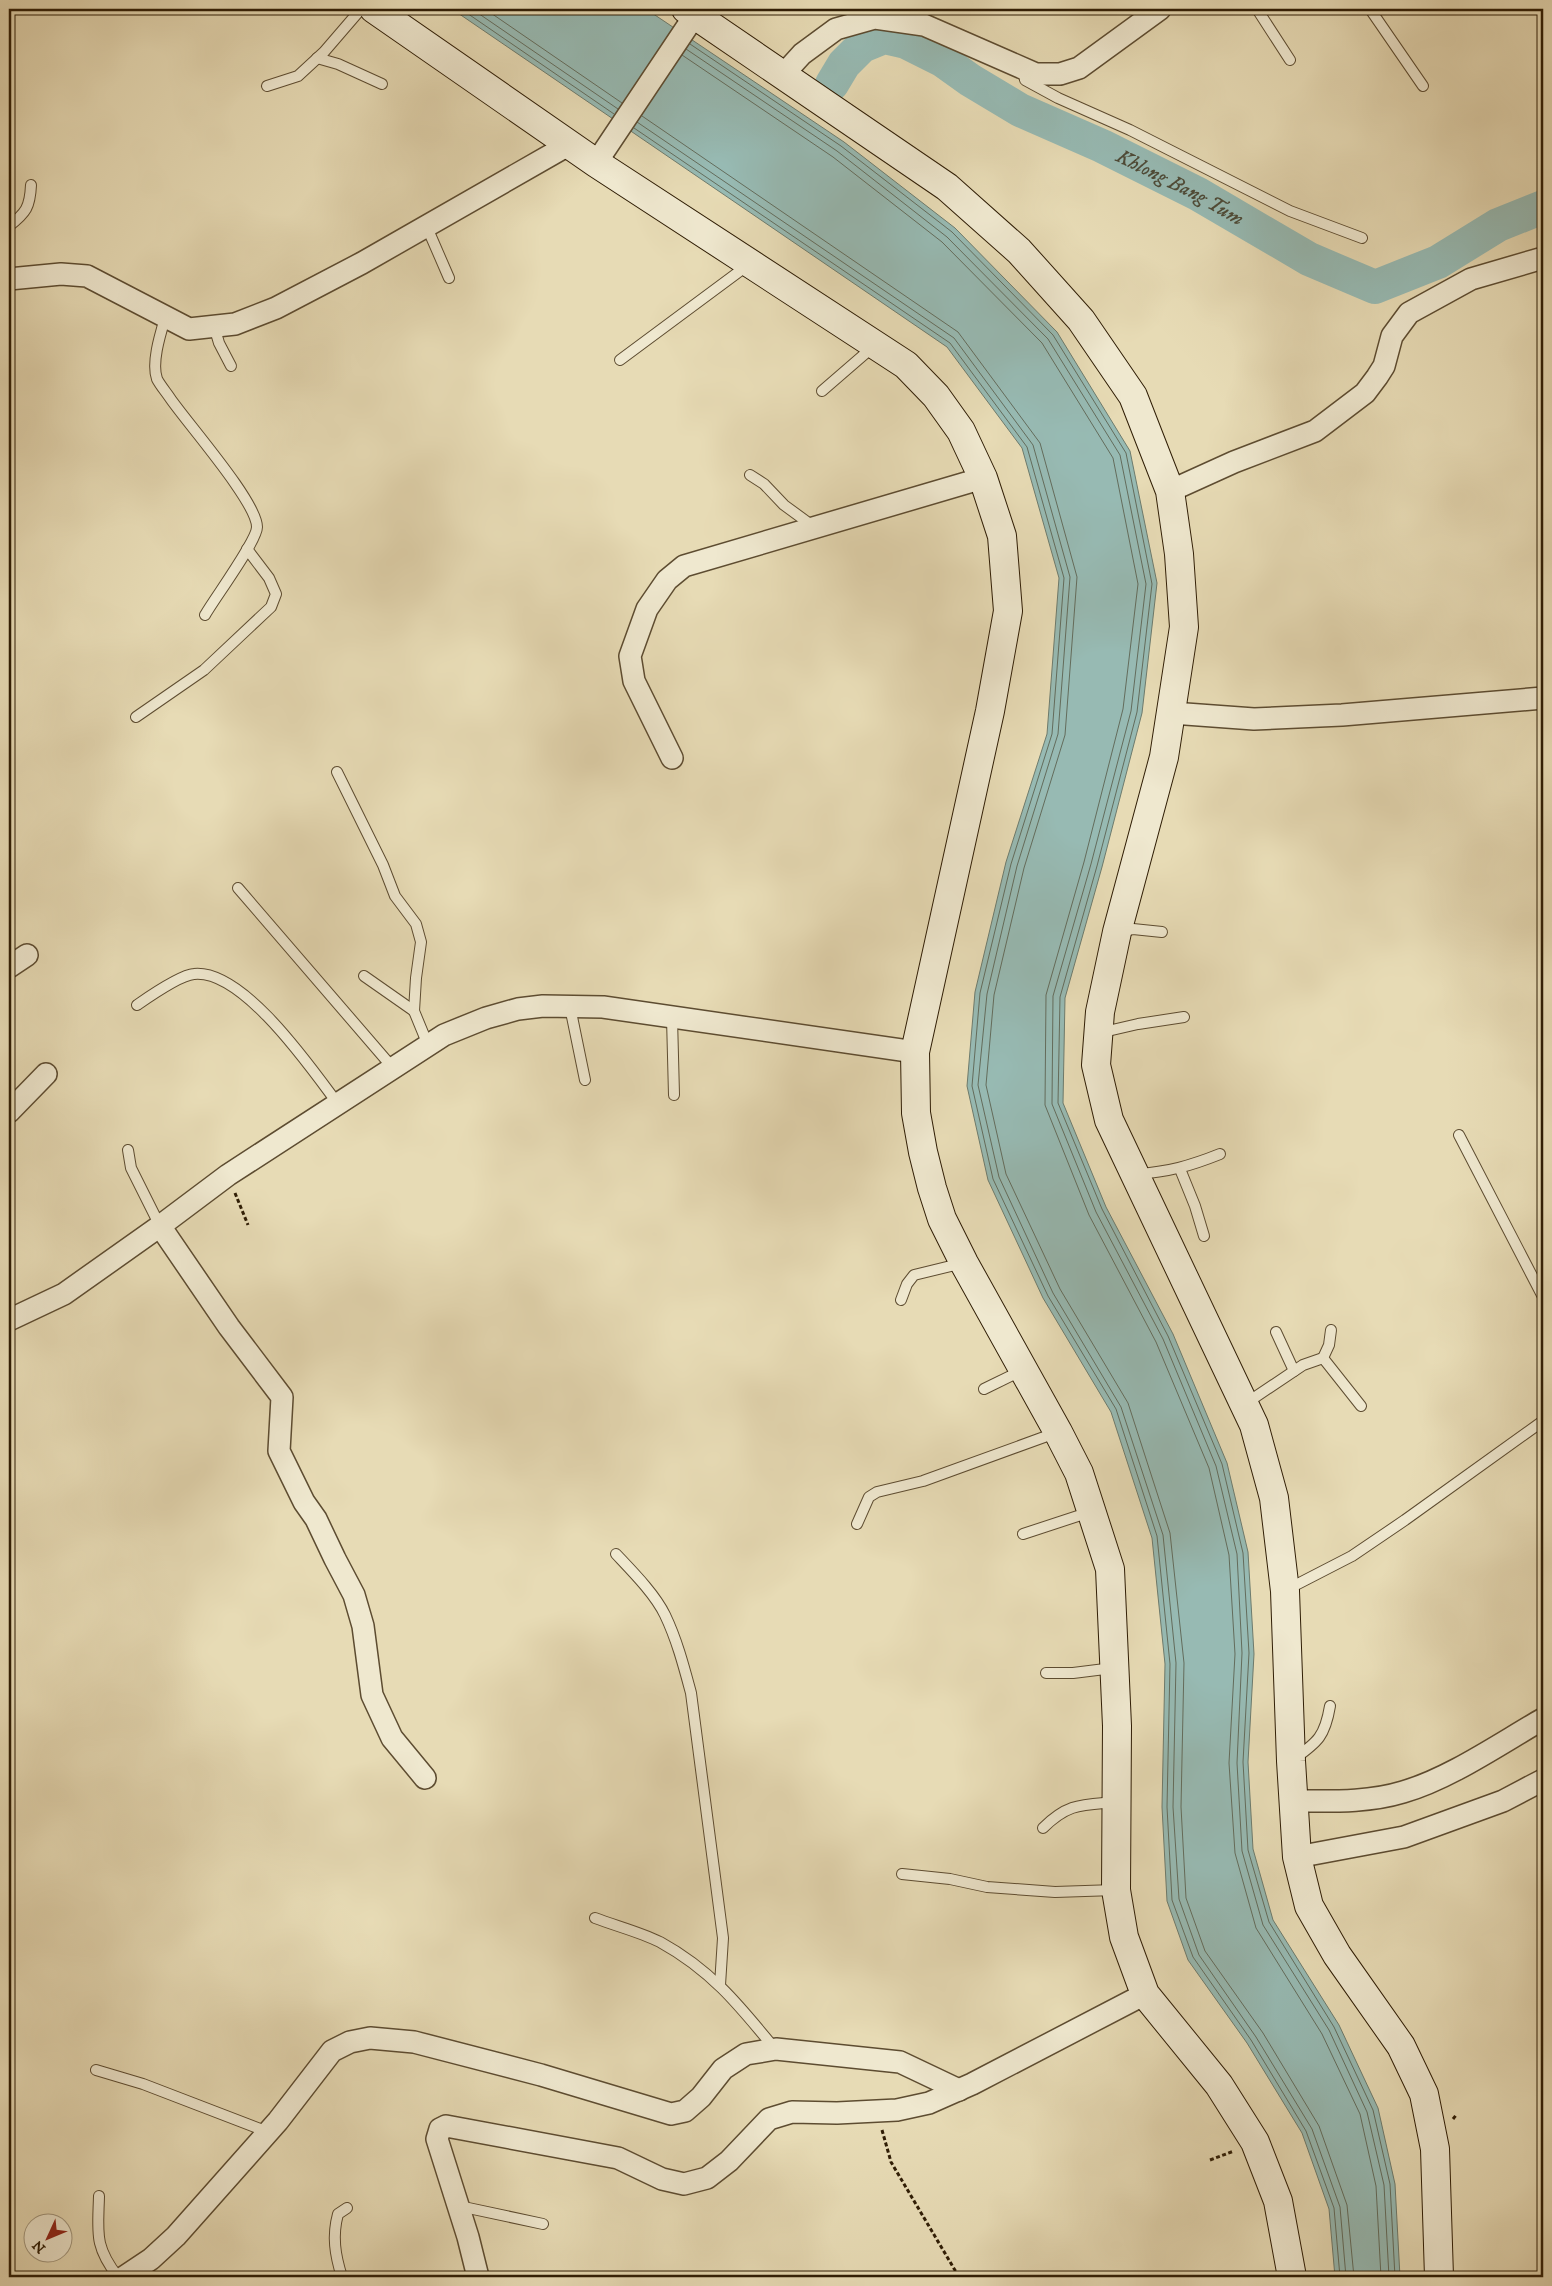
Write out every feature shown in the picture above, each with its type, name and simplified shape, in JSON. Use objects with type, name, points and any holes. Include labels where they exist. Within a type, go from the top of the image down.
[{"type":"street","points":[[374,9],[596,163],[906,365],[936,396],[961,431],[983,478],[1002,536],[1008,611],[990,711],[916,1052],[916,1113],[932,1188],[942,1219],[964,1263],[1079,1473],[1110,1569],[1117,1726],[1116,1890],[1124,1937],[1145,1994],[1218,2085],[1255,2142],[1278,2201],[1292,2277]]},
{"type":"street","points":[[782,76],[802,54],[836,29],[876,18],[924,25],[1036,74],[1060,74],[1079,68],[1160,9]]},
{"type":"street","points":[[596,163],[690,12],[947,187],[1019,252],[1082,320],[1133,396],[1170,491],[1179,554],[1184,627],[1164,757],[1117,932],[1100,1012],[1096,1065],[1109,1120],[1254,1425],[1274,1498],[1286,1590],[1292,1801],[1297,1857],[1309,1906],[1337,1955],[1401,2046],[1424,2094],[1435,2149],[1439,2277]]},
{"type":"street","points":[[9,279],[61,274],[87,276],[166,315],[189,329],[235,324],[276,308],[362,263],[570,144]]},
{"type":"street","points":[[1170,491],[1234,462],[1315,431],[1344,410],[1371,385],[1384,366],[1392,336],[1409,313],[1471,279],[1543,258]]},
{"type":"street","points":[[672,758],[634,681],[630,656],[647,609],[667,580],[684,566],[983,478]]},
{"type":"street","points":[[1172,713],[1254,718],[1313,716],[1421,710],[1543,698]]},
{"type":"street","points":[[9,967],[27,954]]},
{"type":"street","points":[[9,1320],[64,1294],[228,1175],[428,1045],[444,1035],[486,1018],[543,1006],[603,1007],[916,1052]]},
{"type":"street","points":[[9,1112],[46,1074]]},
{"type":"street","points":[[160,1226],[229,1327],[282,1397],[279,1451],[354,1595],[363,1626],[372,1695],[392,1738],[425,1778]]},
{"type":"street","points":[[1292,1801],[1359,1801],[1404,1792],[1453,1770],[1543,1719]]},
{"type":"street","points":[[1297,1857],[1404,1837],[1503,1801],[1543,1780]]},
{"type":"street","points":[[478,2277],[437,2139],[440,2129],[446,2126],[618,2158],[662,2178],[684,2184],[707,2178],[729,2161],[769,2119],[792,2112],[837,2113],[897,2110],[929,2103],[959,2090],[1145,1994]]},
{"type":"street","points":[[124,2277],[151,2259],[176,2236],[268,2132],[332,2051],[350,2042],[370,2038],[414,2042],[541,2075],[671,2114],[685,2111],[701,2097],[723,2069],[746,2054],[776,2049],[900,2062],[959,2090]]},
{"type":"lane","points":[[267,86],[298,76],[317,58],[361,9]]},
{"type":"lane","points":[[1257,9],[1290,60]]},
{"type":"lane","points":[[1370,9],[1422,86]]},
{"type":"lane","points":[[317,58],[338,64],[382,84]]},
{"type":"lane","points":[[1023,68],[1025,80],[1058,98],[1130,130],[1290,211],[1362,238]]},
{"type":"lane","points":[[9,226],[23,215],[30,202],[31,185]]},
{"type":"lane","points":[[426,225],[449,278]]},
{"type":"lane","points":[[620,360],[751,263]]},
{"type":"lane","points":[[166,315],[156,352],[157,378],[181,414],[234,480],[254,513],[257,528],[247,549],[205,615]]},
{"type":"lane","points":[[214,326],[219,343],[231,366]]},
{"type":"lane","points":[[822,391],[876,345]]},
{"type":"lane","points":[[750,475],[764,484],[784,505],[815,528]]},
{"type":"lane","points":[[136,717],[204,670],[271,607],[276,594],[269,578],[247,549]]},
{"type":"lane","points":[[337,772],[395,896],[416,924],[421,942],[414,1011],[428,1045]]},
{"type":"lane","points":[[238,888],[393,1068]]},
{"type":"lane","points":[[1117,932],[1133,929],[1162,932]]},
{"type":"lane","points":[[137,1004],[170,984],[194,974],[216,977],[240,991],[281,1031],[338,1104]]},
{"type":"lane","points":[[364,976],[414,1011]]},
{"type":"lane","points":[[570,1007],[585,1080]]},
{"type":"lane","points":[[1098,1033],[1138,1024],[1184,1017]]},
{"type":"lane","points":[[672,1018],[674,1095]]},
{"type":"lane","points":[[1459,1135],[1543,1297]]},
{"type":"lane","points":[[128,1150],[131,1168],[160,1226]]},
{"type":"lane","points":[[1134,1175],[1180,1169],[1220,1154]]},
{"type":"lane","points":[[1180,1169],[1195,1206],[1204,1236]]},
{"type":"lane","points":[[902,1300],[907,1284],[914,1275],[964,1263]]},
{"type":"lane","points":[[1244,1404],[1294,1371],[1323,1358],[1329,1345],[1331,1330]]},
{"type":"lane","points":[[1276,1332],[1294,1371]]},
{"type":"lane","points":[[1323,1358],[1361,1406]]},
{"type":"lane","points":[[984,1389],[1024,1370]]},
{"type":"lane","points":[[1286,1590],[1352,1556],[1543,1421]]},
{"type":"lane","points":[[857,1524],[868,1497],[877,1492],[923,1481],[1058,1432]]},
{"type":"lane","points":[[1023,1534],[1091,1512]]},
{"type":"lane","points":[[616,1554],[640,1581],[664,1613],[681,1658],[691,1693],[723,1938],[720,1985]]},
{"type":"lane","points":[[1046,1673],[1073,1673],[1114,1668]]},
{"type":"lane","points":[[1291,1761],[1316,1744],[1326,1726],[1330,1706]]},
{"type":"lane","points":[[1043,1828],[1057,1814],[1075,1806],[1116,1802]]},
{"type":"lane","points":[[902,1874],[950,1879],[1002,1888],[1055,1892],[1116,1890]]},
{"type":"lane","points":[[595,1918],[658,1941],[697,1965],[720,1985],[776,2049]]},
{"type":"lane","points":[[96,2070],[143,2084],[268,2132]]},
{"type":"lane","points":[[99,2196],[98,2238],[104,2260],[118,2277]]},
{"type":"lane","points":[[458,2206],[543,2224]]},
{"type":"lane","points":[[342,2277],[336,2258],[334,2229],[338,2214],[347,2208]]},
{"type":"path","points":[[228,1175],[248,1225]]},
{"type":"path","points":[[877,2111],[891,2162],[959,2277]]},
{"type":"water","points":[[452,9],[646,9],[844,142],[955,228],[1057,332],[1130,451],[1157,583],[1142,713],[1102,867],[1065,998],[1063,1103],[1106,1207],[1173,1334],[1227,1463],[1248,1552],[1254,1654],[1248,1762],[1253,1849],[1273,1920],[1339,2025],[1378,2108],[1395,2184],[1400,2277],[1335,2277],[1329,2209],[1302,2133],[1247,2043],[1188,1960],[1167,1901],[1162,1807],[1165,1664],[1152,1538],[1111,1412],[1043,1298],[988,1180],[967,1086],[975,992],[1006,862],[1047,734],[1059,578],[1022,448],[947,347]]},
{"type":"waterway","name":"Khlong Bang Tum","points":[[832,84],[844,64],[862,46],[884,37],[906,42],[942,60],[970,80],[1020,110],[1102,146],[1198,194],[1309,259],[1375,287],[1438,262],[1498,225],[1543,207]]}]
